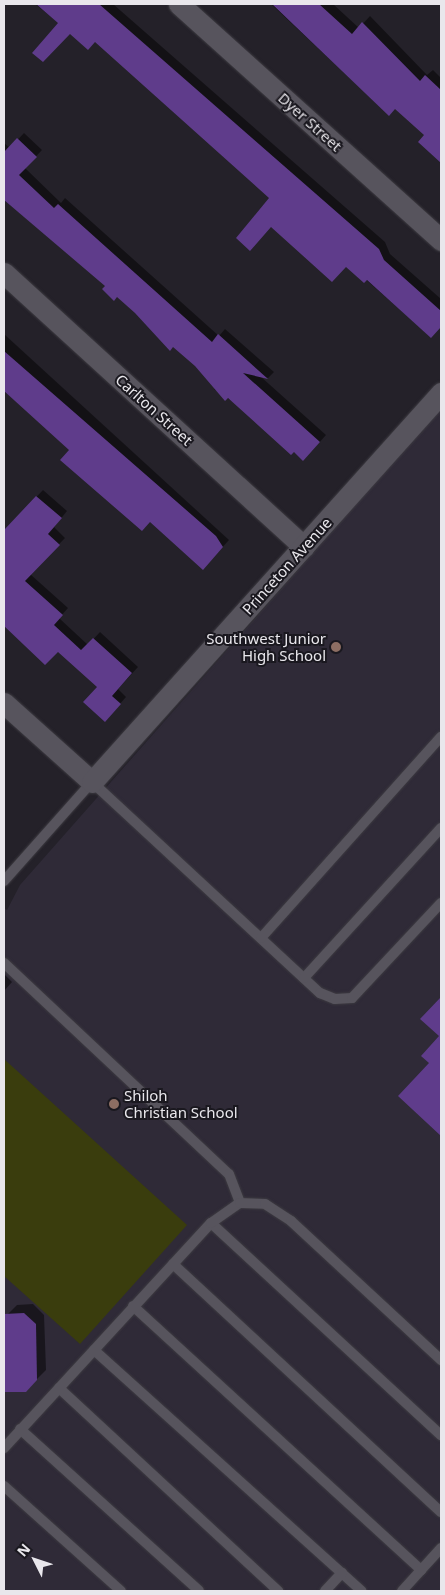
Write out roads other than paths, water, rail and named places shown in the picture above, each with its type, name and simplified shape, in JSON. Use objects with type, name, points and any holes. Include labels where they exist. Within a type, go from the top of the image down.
[{"type":"street","name":"Dyer Street","points":[[179,4],[441,240]]},
{"type":"street","name":"Carlton Street","points":[[4,274],[304,547]]},
{"type":"street","name":"Princeton Avenue","points":[[92,782],[441,393]]},
{"type":"street","points":[[4,702],[92,782]]},
{"type":"lane","points":[[261,938],[441,737]]},
{"type":"lane","points":[[4,881],[92,782],[304,978],[335,999],[352,998],[441,903]]},
{"type":"lane","points":[[304,978],[441,828]]},
{"type":"lane","points":[[4,963],[229,1174],[240,1203]]},
{"type":"lane","points":[[6,1441],[20,1430],[211,1223],[240,1203],[266,1204],[291,1221],[441,1360]]},
{"type":"lane","points":[[211,1223],[441,1435]]},
{"type":"lane","points":[[173,1264],[441,1512]]},
{"type":"lane","points":[[133,1306],[422,1570]]},
{"type":"lane","points":[[94,1350],[362,1591]]},
{"type":"lane","points":[[59,1388],[278,1591]]},
{"type":"lane","points":[[20,1430],[199,1591]]},
{"type":"lane","points":[[4,1486],[121,1591]]},
{"type":"lane","points":[[402,1591],[441,1548]]},
{"type":"lane","points":[[326,1591],[342,1573]]},
{"type":"place","name":"Southwest Junior High School","points":[[336,647]]},
{"type":"place","name":"Shiloh Christian School","points":[[114,1104]]}]
